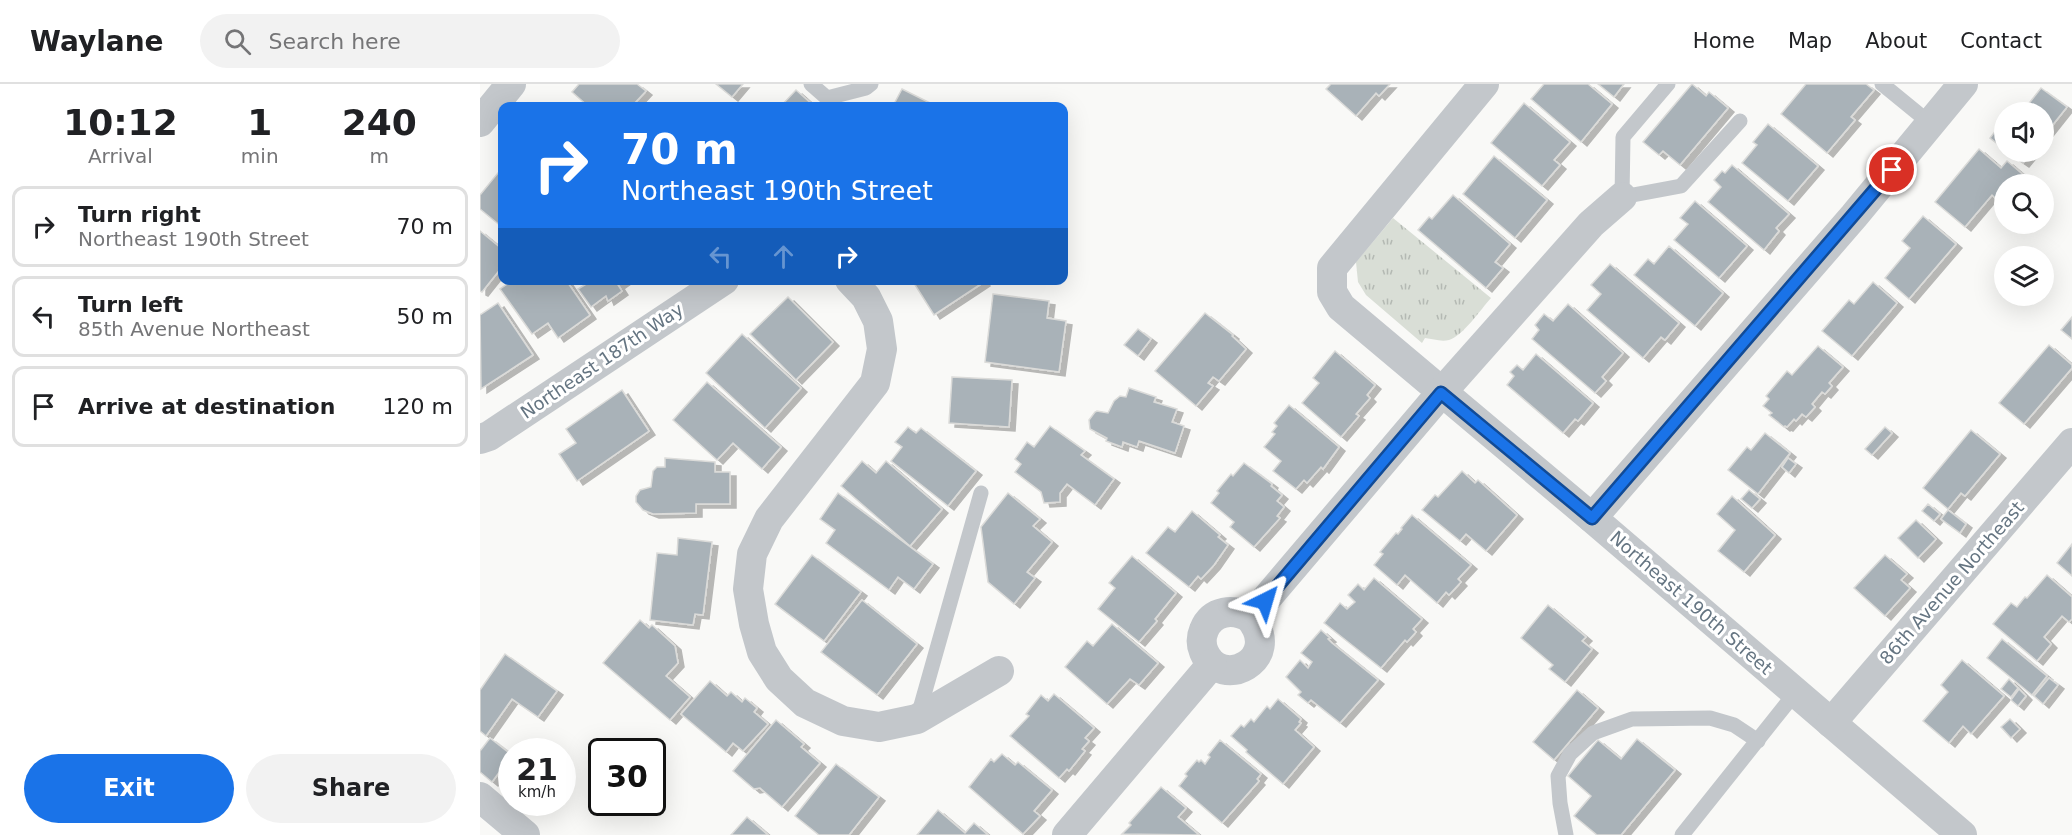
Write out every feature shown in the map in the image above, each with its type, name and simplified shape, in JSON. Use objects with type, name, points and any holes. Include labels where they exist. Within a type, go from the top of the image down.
[{"type":"street","points":[[480,122],[511,84]]},
{"type":"street","name":"Northeast 190th Street","points":[[1484,84],[1332,268],[1332,292],[1341,307],[1592,518],[1962,835]]},
{"type":"street","points":[[1592,518],[1854,216],[1963,84]]},
{"type":"street","points":[[1067,835],[1212,663],[1202,646],[1202,636],[1212,618],[1231,611],[1250,618],[1441,393],[1591,224],[1622,197]]},
{"type":"street","name":"Northeast 187th Way","points":[[480,439],[489,436],[716,285]]},
{"type":"street","points":[[855,285],[866,297],[878,321],[882,349],[874,383],[769,519],[752,554],[748,589],[762,652],[779,679],[805,703],[843,721],[879,727],[917,719],[999,671]]},
{"type":"street","name":"86th Avenue Northeast","points":[[1832,723],[2072,443]]},
{"type":"street","points":[[480,797],[525,835]]},
{"type":"lane","points":[[811,84],[827,98],[866,88],[871,84]]},
{"type":"lane","points":[[1668,84],[1623,137],[1622,197],[1681,186],[1740,121]]},
{"type":"lane","points":[[1882,84],[1930,124]]},
{"type":"lane","points":[[917,719],[981,493]]},
{"type":"lane","points":[[1682,835],[1796,692]]},
{"type":"lane","points":[[1566,835],[1558,777],[1570,754],[1593,733],[1632,719],[1710,718],[1734,725],[1758,741]]},
{"type":"green space","points":[[1393,218],[1491,298],[1466,328],[1449,340],[1425,338],[1422,343],[1366,295],[1358,282],[1356,262]]},
{"type":"building","points":[[579,84],[637,84],[646,91],[636,102],[583,102],[572,92]]},
{"type":"building","points":[[716,84],[743,84],[732,97]]},
{"type":"building","points":[[1331,84],[1390,84],[1379,96],[1376,93],[1356,116],[1326,89]]},
{"type":"building","points":[[1544,84],[1588,84],[1612,104],[1581,142],[1531,99]]},
{"type":"building","points":[[1598,84],[1624,84],[1614,97]]},
{"type":"building","points":[[1692,84],[1706,96],[1709,92],[1728,108],[1680,165],[1663,151],[1659,155],[1643,142]]},
{"type":"building","points":[[1806,84],[1866,84],[1874,90],[1851,117],[1855,120],[1827,153],[1781,114]]},
{"type":"building","points":[[2041,88],[2067,107],[2054,123],[2054,102],[2030,102]]},
{"type":"building","points":[[902,89],[928,102],[895,102]]},
{"type":"building","points":[[796,90],[810,102],[785,102]]},
{"type":"building","points":[[1524,103],[1570,142],[1554,160],[1560,165],[1542,186],[1491,143]]},
{"type":"building","points":[[1768,124],[1818,166],[1788,201],[1742,163],[1757,145],[1753,142]]},
{"type":"building","points":[[1979,149],[2001,168],[2008,162],[2022,174],[1994,174],[1994,197],[1992,195],[1965,227],[1935,202]]},
{"type":"building","points":[[1494,156],[1547,200],[1515,238],[1463,194]]},
{"type":"building","points":[[1732,165],[1789,214],[1776,228],[1779,231],[1764,250],[1708,202],[1721,187],[1714,180]]},
{"type":"building","points":[[498,173],[498,224],[480,209],[480,195]]},
{"type":"building","points":[[1453,195],[1510,244],[1495,262],[1503,268],[1486,288],[1418,230],[1429,217],[1432,219]]},
{"type":"building","points":[[1695,201],[1747,246],[1719,278],[1674,240],[1688,224],[1680,218]]},
{"type":"building","points":[[1923,216],[1956,244],[1909,299],[1885,278],[1910,248],[1902,241]]},
{"type":"building","points":[[480,231],[498,246],[498,272],[482,292],[480,291]]},
{"type":"building","points":[[1669,246],[1723,293],[1695,326],[1634,275],[1648,259],[1654,264]]},
{"type":"building","points":[[1610,264],[1679,323],[1665,340],[1661,337],[1643,358],[1587,310],[1601,294],[1591,285]]},
{"type":"building","points":[[1873,282],[1897,303],[1852,356],[1822,331],[1849,300],[1854,304]]},
{"type":"building","points":[[506,285],[569,285],[590,315],[558,338],[548,323],[532,334],[500,289]]},
{"type":"building","points":[[585,285],[618,285],[622,291],[608,301],[606,296],[591,307],[578,289]]},
{"type":"building","points":[[915,285],[979,285],[934,315]]},
{"type":"building","points":[[993,294],[1049,301],[1047,318],[1066,321],[1059,372],[985,362]]},
{"type":"building","points":[[788,297],[833,342],[796,380],[750,334]]},
{"type":"building","points":[[498,303],[533,355],[481,389],[480,315]]},
{"type":"building","points":[[1568,304],[1623,353],[1602,377],[1606,381],[1595,393],[1532,339],[1539,330],[1535,325],[1544,314],[1553,321]]},
{"type":"building","points":[[1205,313],[1233,335],[1246,349],[1219,381],[1213,377],[1208,383],[1213,386],[1196,406],[1155,371]]},
{"type":"building","points":[[2072,317],[2072,339],[2061,330]]},
{"type":"building","points":[[1138,329],[1151,339],[1138,356],[1124,345]]},
{"type":"building","points":[[742,334],[801,388],[765,428],[706,373]]},
{"type":"building","points":[[2049,345],[2072,365],[2072,368],[2024,424],[1999,403]]},
{"type":"building","points":[[1818,346],[1843,367],[1829,383],[1832,386],[1825,394],[1822,392],[1812,404],[1815,407],[1806,417],[1802,414],[1796,421],[1794,419],[1787,427],[1784,427],[1769,415],[1772,413],[1763,406],[1769,399],[1766,396],[1787,371],[1792,375]]},
{"type":"building","points":[[1335,351],[1375,385],[1367,395],[1370,398],[1356,414],[1359,416],[1341,437],[1302,403],[1319,383],[1313,378]]},
{"type":"building","points":[[1536,354],[1593,403],[1578,421],[1575,419],[1563,433],[1507,385],[1514,376],[1510,372],[1517,365],[1523,370]]},
{"type":"building","points":[[952,377],[1012,380],[1009,427],[949,423]]},
{"type":"building","points":[[707,382],[781,447],[762,469],[733,443],[717,460],[673,420]]},
{"type":"building","points":[[1129,388],[1156,397],[1154,402],[1177,409],[1172,422],[1184,426],[1175,453],[1139,441],[1137,447],[1123,442],[1122,447],[1106,441],[1107,438],[1090,429],[1089,420],[1095,412],[1108,413],[1114,401],[1120,396],[1126,397]]},
{"type":"building","points":[[622,390],[649,431],[577,481],[559,454],[576,443],[566,429]]},
{"type":"building","points":[[1289,405],[1339,447],[1323,469],[1321,467],[1307,483],[1304,480],[1296,489],[1273,471],[1281,461],[1264,447],[1275,434],[1272,432],[1277,426],[1274,423]]},
{"type":"building","points":[[1050,426],[1085,451],[1081,455],[1114,479],[1095,505],[1067,484],[1060,493],[1060,502],[1044,503],[1041,492],[1015,472],[1021,464],[1015,459],[1027,442],[1034,447]]},
{"type":"building","points":[[908,427],[916,433],[921,428],[976,471],[948,506],[891,461],[902,447],[895,442]]},
{"type":"building","points":[[1885,427],[1892,433],[1872,455],[1865,449]]},
{"type":"building","points":[[1971,430],[2000,454],[1965,496],[1961,493],[1948,509],[1923,488]]},
{"type":"building","points":[[1765,433],[1790,453],[1758,494],[1728,470],[1747,447],[1751,450]]},
{"type":"building","points":[[665,458],[715,462],[715,472],[730,472],[730,504],[696,504],[696,513],[653,514],[643,510],[636,502],[636,496],[640,490],[651,487],[653,471],[657,467],[665,467]]},
{"type":"building","points":[[1788,458],[1796,464],[1789,473],[1782,467]]},
{"type":"building","points":[[862,461],[876,473],[886,461],[942,509],[910,546],[841,486]]},
{"type":"building","points":[[1244,463],[1272,484],[1271,486],[1282,495],[1277,501],[1284,507],[1277,516],[1280,518],[1254,547],[1230,527],[1234,522],[1211,503],[1219,493],[1217,491],[1231,474],[1233,476]]},
{"type":"building","points":[[1462,471],[1475,483],[1478,480],[1517,515],[1486,551],[1466,534],[1460,541],[1422,510],[1435,495],[1438,497]]},
{"type":"building","points":[[1749,490],[1760,499],[1752,508],[1741,499]]},
{"type":"building","points":[[838,493],[933,564],[914,589],[898,577],[889,590],[826,543],[835,530],[820,519]]},
{"type":"building","points":[[1008,493],[1040,519],[1033,526],[1052,542],[1027,572],[1035,578],[1014,604],[988,582],[981,527]]},
{"type":"building","points":[[1732,496],[1775,535],[1744,572],[1718,551],[1735,530],[1717,514]]},
{"type":"building","points":[[1928,504],[1940,514],[1934,521],[1922,511]]},
{"type":"building","points":[[1948,510],[1966,524],[1960,533],[1941,519]]},
{"type":"building","points":[[1192,511],[1228,545],[1201,579],[1198,576],[1189,587],[1146,553],[1168,527],[1175,532]]},
{"type":"building","points":[[1412,515],[1471,565],[1458,579],[1461,582],[1449,595],[1446,592],[1437,603],[1405,575],[1397,585],[1374,565],[1383,554],[1380,552],[1396,533],[1398,534]]},
{"type":"building","points":[[1916,520],[1936,539],[1918,558],[1898,538]]},
{"type":"building","points":[[678,538],[712,542],[703,615],[695,614],[693,625],[650,620],[657,553],[677,555]]},
{"type":"building","points":[[2072,544],[2072,576],[2057,563]]},
{"type":"building","points":[[812,555],[861,592],[824,641],[775,604]]},
{"type":"building","points":[[1885,555],[1907,574],[1901,580],[1910,588],[1885,616],[1854,588]]},
{"type":"building","points":[[1132,556],[1176,593],[1139,642],[1098,609],[1115,588],[1109,583]]},
{"type":"building","points":[[2047,575],[2072,597],[2072,619],[2069,622],[2062,616],[2044,637],[2051,644],[2037,661],[1993,624],[2011,603],[2017,607],[2025,597],[2027,598]]},
{"type":"building","points":[[1374,578],[1422,619],[1413,629],[1416,632],[1407,642],[1405,640],[1381,668],[1324,623],[1340,603],[1347,609],[1355,602],[1348,595],[1358,584],[1364,590]]},
{"type":"building","points":[[862,600],[917,644],[877,695],[821,652]]},
{"type":"building","points":[[1548,605],[1586,637],[1582,641],[1592,649],[1565,682],[1549,669],[1553,665],[1521,638]]},
{"type":"building","points":[[640,620],[649,628],[652,625],[675,646],[678,663],[666,676],[690,697],[670,720],[603,663]]},
{"type":"building","points":[[1112,624],[1158,663],[1139,685],[1130,679],[1107,704],[1065,667],[1087,641],[1093,646]]},
{"type":"building","points":[[1321,630],[1332,643],[1378,680],[1340,723],[1311,700],[1308,703],[1298,695],[1301,692],[1286,677],[1300,660],[1308,668],[1312,662],[1301,653]]},
{"type":"building","points":[[2002,639],[2047,676],[2032,695],[1987,658]]},
{"type":"building","points":[[505,654],[557,691],[538,717],[512,699],[486,736],[480,731],[480,690]]},
{"type":"building","points":[[1962,660],[2004,696],[1971,734],[1963,726],[1949,743],[1923,721],[1948,692],[1941,685]]},
{"type":"building","points":[[2049,678],[2058,685],[2043,704],[2034,696]]},
{"type":"building","points":[[2009,679],[2018,688],[2011,697],[2001,689]]},
{"type":"building","points":[[710,681],[727,696],[731,692],[742,702],[745,698],[757,708],[754,712],[768,724],[743,751],[733,743],[726,752],[681,714]]},
{"type":"building","points":[[2019,689],[2026,696],[2018,706],[2011,700]]},
{"type":"building","points":[[1577,690],[1598,708],[1554,760],[1533,742]]},
{"type":"building","points":[[1054,694],[1094,728],[1085,738],[1089,741],[1082,749],[1085,751],[1069,771],[1067,769],[1059,778],[1010,736],[1029,716],[1026,714],[1041,695],[1048,701]]},
{"type":"building","points":[[1278,699],[1301,719],[1299,722],[1301,723],[1295,730],[1314,747],[1283,784],[1231,736],[1241,725],[1244,727],[1251,719],[1254,722],[1267,706],[1270,709]]},
{"type":"building","points":[[2010,719],[2020,729],[2011,738],[2001,727]]},
{"type":"building","points":[[776,720],[804,744],[801,747],[820,763],[782,807],[760,788],[754,789],[733,771]]},
{"type":"building","points":[[490,738],[498,744],[498,774],[492,782],[480,772],[480,751]]},
{"type":"building","points":[[1637,739],[1675,770],[1621,835],[1597,835],[1574,816],[1591,796],[1568,776],[1598,740],[1621,759]]},
{"type":"building","points":[[1220,740],[1261,774],[1257,779],[1259,781],[1222,823],[1179,786],[1187,776],[1185,774],[1197,760],[1205,764],[1210,757],[1208,755]]},
{"type":"building","points":[[1002,754],[1015,765],[1018,762],[1052,790],[1034,811],[1040,816],[1023,834],[969,787],[991,759],[994,762]]},
{"type":"building","points":[[836,764],[879,797],[849,835],[819,835],[795,816]]},
{"type":"building","points":[[1161,787],[1186,808],[1178,817],[1199,835],[1122,834]]},
{"type":"building","points":[[938,810],[965,833],[974,823],[988,835],[917,835]]},
{"type":"building","points":[[747,817],[768,835],[731,835]]},
{"type":"route","points":[[1265,601],[1441,393],[1592,518],[1892,170]]}]
